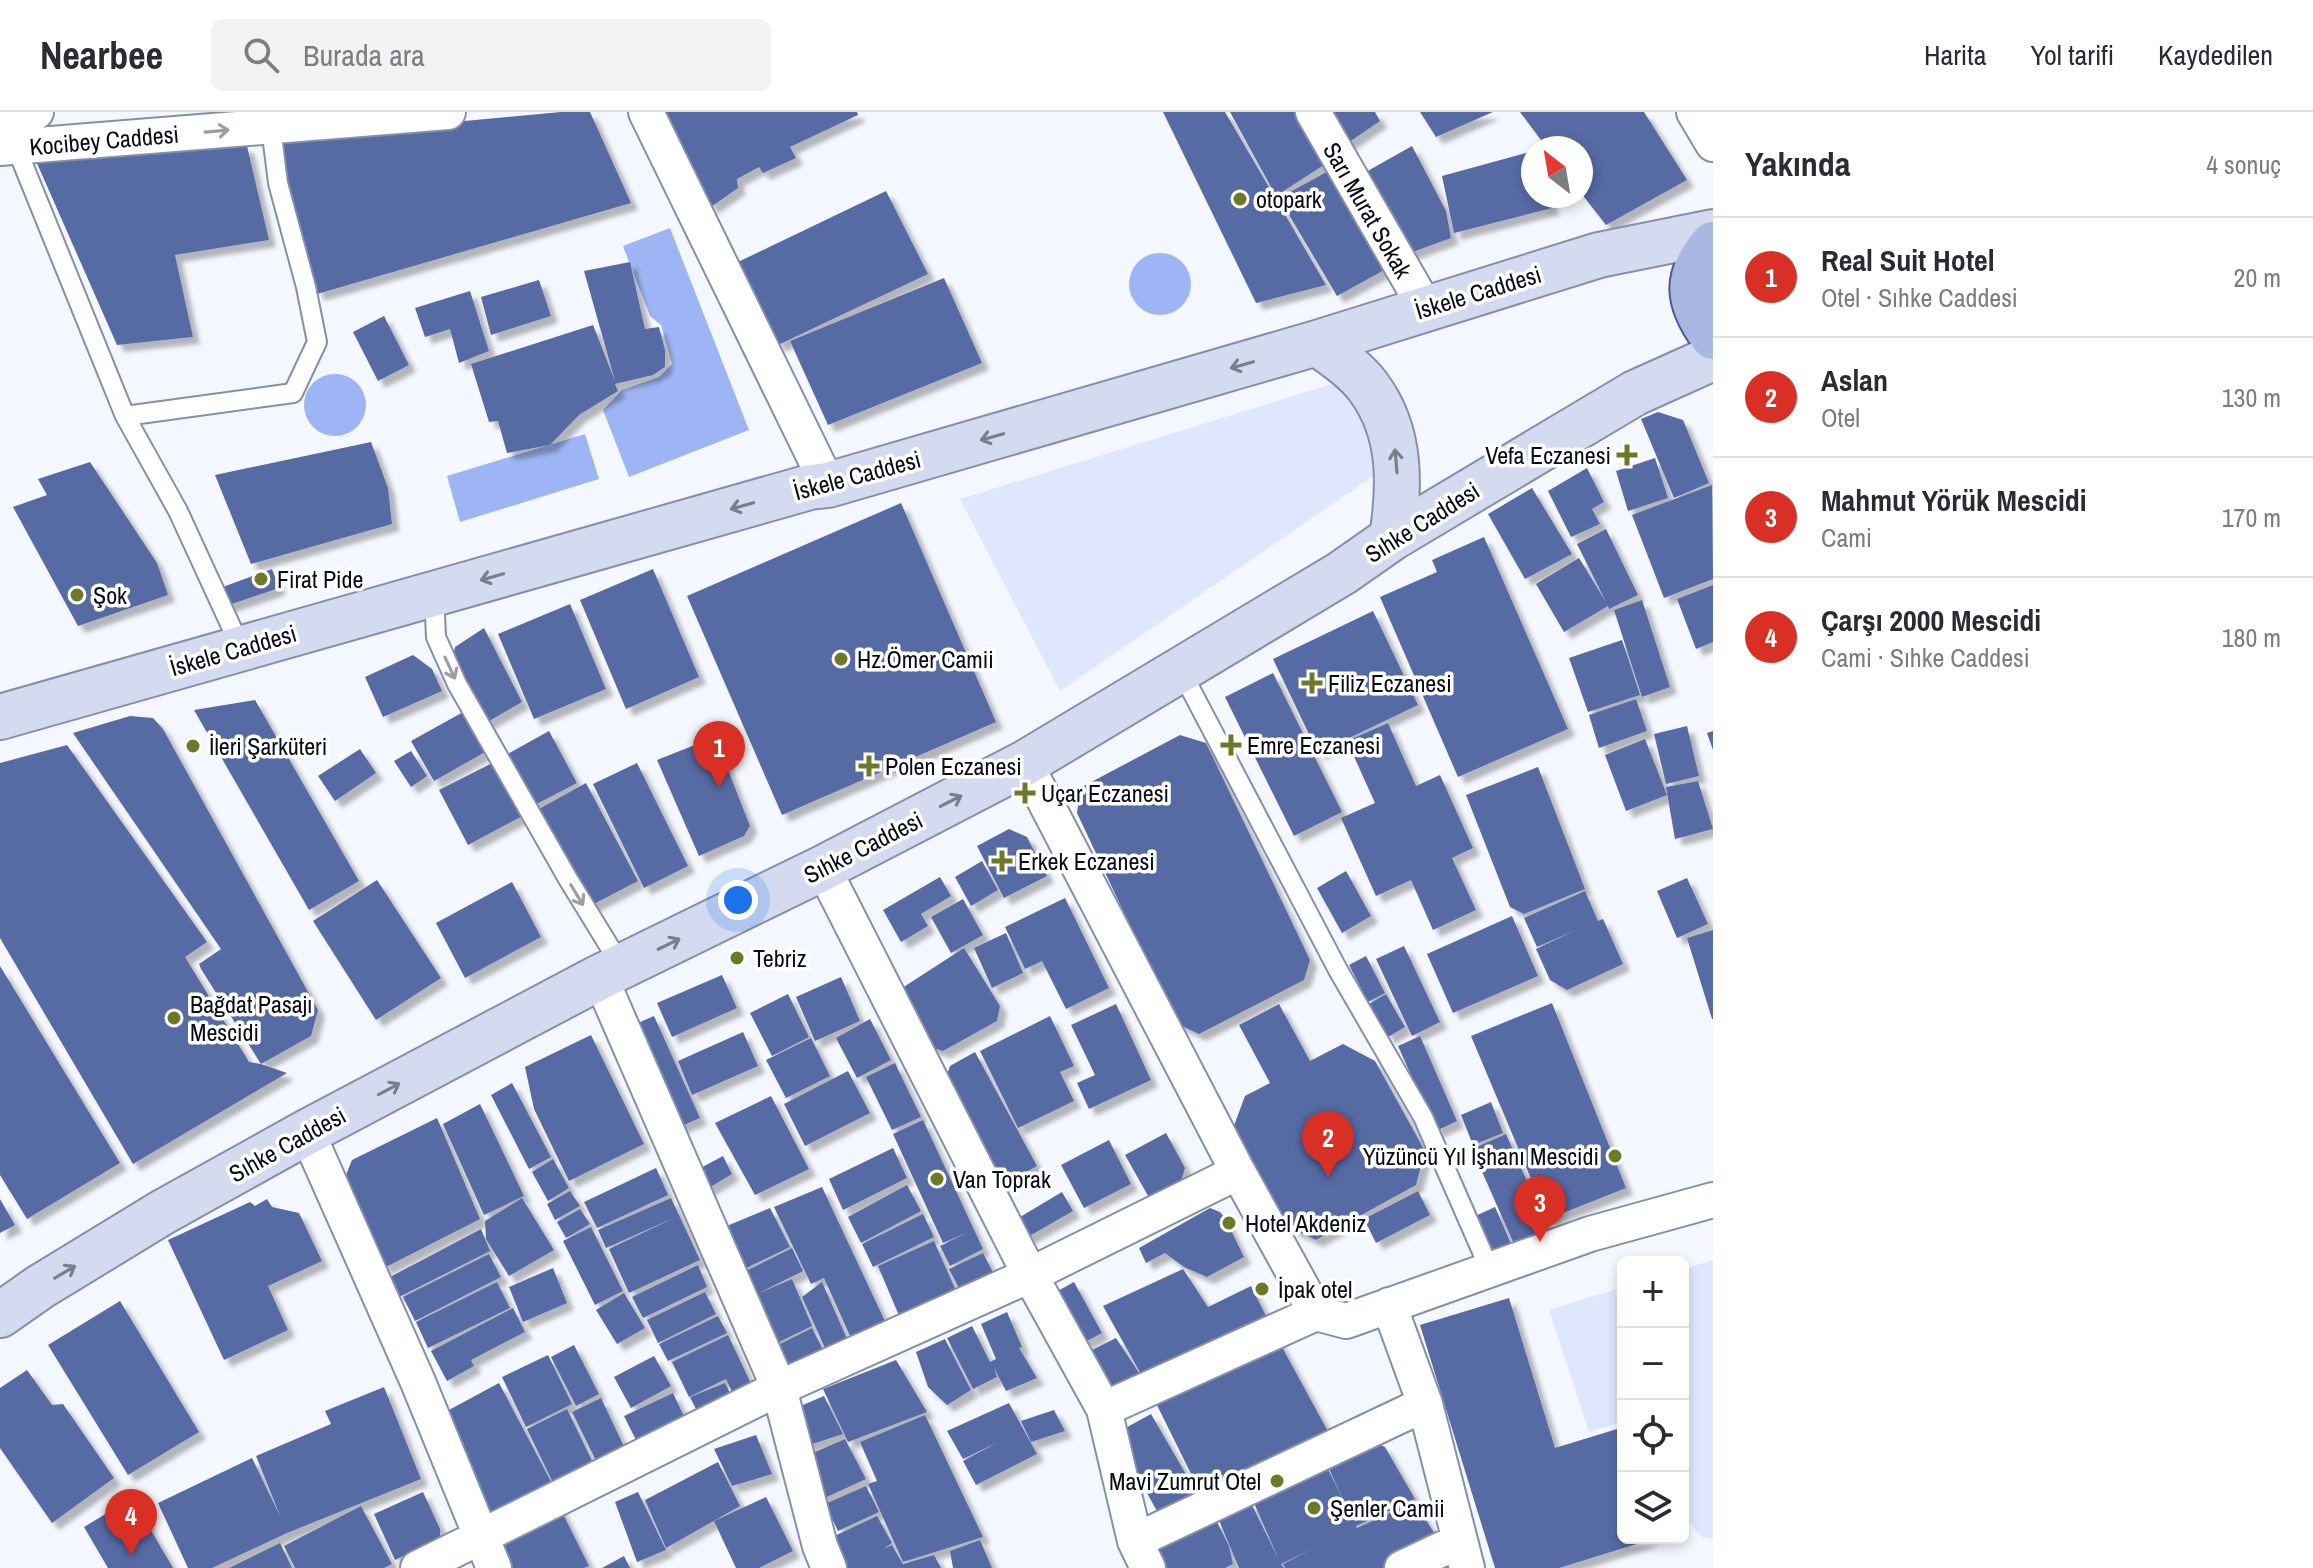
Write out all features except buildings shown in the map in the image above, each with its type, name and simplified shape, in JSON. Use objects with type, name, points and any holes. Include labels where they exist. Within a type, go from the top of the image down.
[{"type":"main road","name":"İskele Caddesi","points":[[0,717],[1317,343],[1599,255],[1713,232]]},
{"type":"main road","points":[[1713,244],[1693,272],[1693,299],[1713,337]]},
{"type":"main road","points":[[1317,343],[1347,365],[1369,388],[1388,425],[1396,451],[1399,493],[1392,538]]},
{"type":"main road","name":"Sıhke Caddesi","points":[[0,1315],[163,1212],[307,1132],[611,972],[823,868],[1025,763],[1635,393],[1713,358]]},
{"type":"street","name":"Kocibey Caddesi","points":[[0,114],[36,112]]},
{"type":"street","name":"Kocibey Caddesi","points":[[8,148],[448,112]]},
{"type":"street","points":[[633,112],[819,486]]},
{"type":"street","points":[[646,112],[819,486]]},
{"type":"street","name":"Sarı Murat Sokak","points":[[1313,112],[1425,307]]},
{"type":"street","points":[[1694,112],[1713,144]]},
{"type":"street","points":[[1025,763],[1238,1172],[1316,1313]]},
{"type":"street","points":[[823,868],[1030,1275],[1104,1409],[1141,1555],[1425,1404]]},
{"type":"street","points":[[611,972],[779,1388],[820,1546],[829,1568]]},
{"type":"street","points":[[307,1132],[418,1382],[494,1568]]},
{"type":"street","points":[[418,1568],[779,1388],[1030,1275],[1238,1172]]},
{"type":"street","points":[[1104,1409],[1316,1313],[1346,1321],[1627,1222],[1713,1200]]},
{"type":"street","points":[[1389,1305],[1425,1404],[1463,1554],[1402,1568]]},
{"type":"lane","points":[[125,416],[293,393],[317,342],[306,287],[278,183],[271,127]]},
{"type":"lane","points":[[8,148],[125,416],[178,511],[199,563],[241,648]]},
{"type":"lane","points":[[434,593],[436,637],[457,684],[568,879],[611,972]]},
{"type":"lane","points":[[1180,669],[1338,970],[1423,1117],[1490,1270]]},
{"type":"shaded area","points":[[670,228],[749,430],[629,477],[603,410],[622,390],[659,377],[672,364],[661,325],[650,316],[623,246]]},
{"type":"shaded area","points":[[1154,253],[1166,253],[1182,262],[1189,272],[1189,296],[1182,306],[1166,315],[1154,315],[1134,301],[1129,290],[1129,278],[1143,258]]},
{"type":"shaded area","points":[[329,374],[341,374],[357,383],[364,393],[364,417],[357,427],[341,436],[329,436],[309,422],[304,411],[304,399],[318,379]]},
{"type":"shaded area","points":[[1342,381],[1371,413],[1382,470],[1060,691],[960,499]]},
{"type":"shaded area","points":[[585,434],[599,479],[460,522],[447,476]]},
{"type":"shaded area","points":[[1713,1260],[1713,1539],[1702,1537],[1689,1522],[1689,1267]]},
{"type":"shaded area","points":[[1617,1289],[1617,1424],[1589,1432],[1549,1310]]},
{"type":"place","name":"otopark","points":[[1240,199]]},
{"type":"place","name":"Vefa Eczanesi","points":[[1627,455]]},
{"type":"place","name":"Firat Pide","points":[[261,579]]},
{"type":"place","name":"Şok","points":[[77,595]]},
{"type":"place","name":"Hz.Ömer Camii","points":[[841,659]]},
{"type":"place","name":"Filiz Eczanesi","points":[[1312,683]]},
{"type":"place","name":"Emre Eczanesi","points":[[1231,745]]},
{"type":"place","name":"İleri Şarküteri","points":[[193,746]]},
{"type":"place","name":"Polen Eczanesi","points":[[869,766]]},
{"type":"place","name":"Real Suit Hotel","points":[[719,787]]},
{"type":"place","name":"Uçar Eczanesi","points":[[1025,793]]},
{"type":"place","name":"Erkek Eczanesi","points":[[1002,861]]},
{"type":"place","name":"Tebriz","points":[[737,958]]},
{"type":"place","name":"Bağdat Pasajı Mescidi","points":[[174,1018]]},
{"type":"place","name":"Yüzüncü Yıl İşhanı Mescidi","points":[[1615,1156]]},
{"type":"place","name":"Aslan","points":[[1328,1177]]},
{"type":"place","name":"Van Toprak","points":[[937,1179]]},
{"type":"place","name":"Hotel Akdeniz","points":[[1229,1223]]},
{"type":"place","name":"Mahmut Yörük Mescidi","points":[[1540,1242]]},
{"type":"place","name":"İpak otel","points":[[1262,1289]]},
{"type":"place","name":"Mavi Zumrut Otel","points":[[1277,1481]]},
{"type":"place","name":"Şenler Camii","points":[[1314,1508]]},
{"type":"place","name":"Çarşı 2000 Mescidi","points":[[131,1555]]}]
